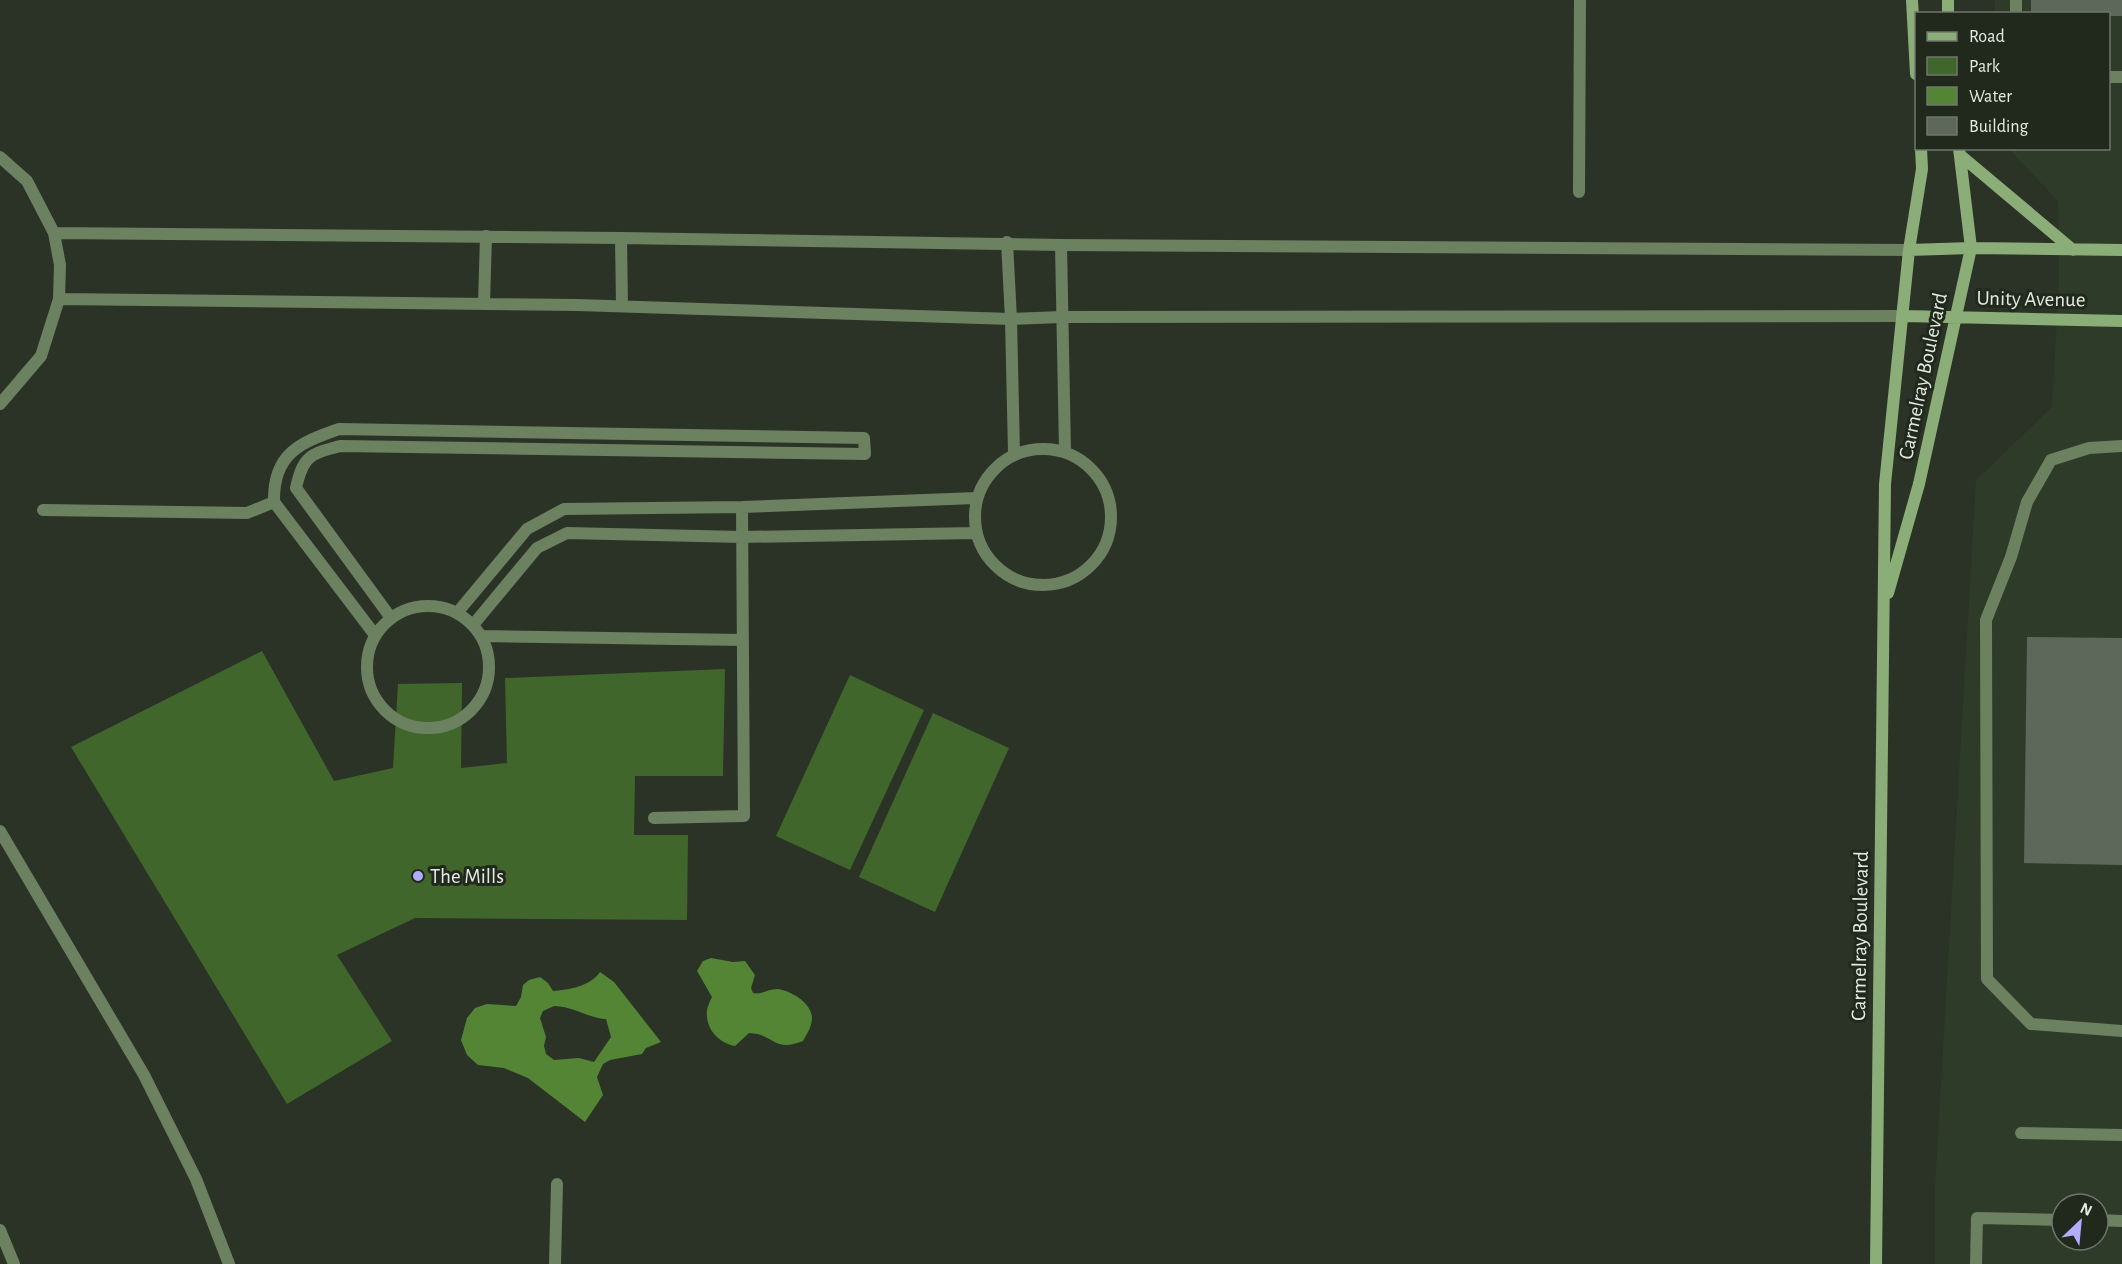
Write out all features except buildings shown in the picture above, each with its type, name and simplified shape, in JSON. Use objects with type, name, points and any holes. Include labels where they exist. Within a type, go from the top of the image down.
[{"type":"street","points":[[1579,192],[1580,0]]},
{"type":"street","points":[[1912,0],[1915,44]]},
{"type":"street","name":"Carmelray Boulevard","points":[[1876,1264],[1885,484],[1909,250],[1922,169],[1921,150]]},
{"type":"street","points":[[1960,152],[2073,250]]},
{"type":"street","name":"Carmelray Boulevard","points":[[1883,608],[1919,484],[1971,248],[1960,152]]},
{"type":"street","points":[[0,157],[27,181],[54,233],[60,265],[59,299],[41,356],[0,404]]},
{"type":"street","points":[[54,233],[1061,244],[2122,250]]},
{"type":"street","points":[[484,304],[486,236]]},
{"type":"street","points":[[621,238],[622,306]]},
{"type":"street","points":[[1006,243],[1011,319],[1014,453]]},
{"type":"street","points":[[1061,244],[1065,451]]},
{"type":"street","points":[[59,299],[622,306],[1011,319],[1062,317],[1904,316]]},
{"type":"street","name":"Unity Avenue","points":[[1904,316],[2122,321]]},
{"type":"street","points":[[375,635],[274,502],[274,486],[281,463],[305,441],[339,429],[864,438],[865,454],[340,446],[316,452],[301,467],[296,488],[391,618]]},
{"type":"street","points":[[2122,446],[2089,448],[2051,460],[2027,502],[2011,557],[1986,620],[1987,979],[2031,1023],[2122,1031]]},
{"type":"street","points":[[1040,447],[1065,451],[1086,464],[1105,487],[1112,514],[1108,539],[1094,563],[1072,580],[1048,586],[1021,583],[992,564],[975,533],[976,498],[991,469],[1014,453],[1040,447]]},
{"type":"street","points":[[457,613],[527,529],[564,509],[742,507],[976,498]]},
{"type":"street","points":[[43,510],[247,513],[274,502]]},
{"type":"street","points":[[654,818],[744,816],[742,507]]},
{"type":"street","points":[[473,624],[537,548],[567,533],[742,537],[975,533]]},
{"type":"street","points":[[419,606],[445,608],[457,613],[473,624],[482,636],[490,659],[488,683],[477,705],[459,721],[438,728],[414,728],[393,718],[376,702],[367,678],[368,652],[375,635],[391,618],[419,606]]},
{"type":"street","points":[[482,636],[743,640]]},
{"type":"street","points":[[0,831],[144,1075],[196,1179],[230,1264]]},
{"type":"street","points":[[2021,1133],[2122,1135]]},
{"type":"street","points":[[555,1264],[557,1184]]},
{"type":"street","points":[[1976,1264],[1977,1218],[2050,1220]]},
{"type":"street","points":[[0,1230],[14,1264]]},
{"type":"shaded area","points":[[1995,0],[2122,0],[2122,1264],[1935,1264],[1935,1187],[1976,480],[2052,407],[2059,280],[2058,201],[2010,150],[2110,150],[2110,12],[1995,12]]},
{"type":"green space","name":"The Mills","points":[[262,651],[334,781],[393,768],[398,684],[462,683],[461,768],[507,763],[505,678],[725,669],[723,776],[635,776],[634,835],[688,835],[687,920],[415,918],[337,955],[392,1041],[287,1104],[71,747]]},
{"type":"green space","points":[[850,675],[924,710],[850,870],[776,836]]},
{"type":"green space","points":[[933,713],[1009,748],[935,912],[859,877]]},
{"type":"water","points":[[711,958],[733,962],[745,961],[755,975],[751,988],[753,993],[777,989],[794,995],[804,1002],[812,1018],[803,1041],[786,1045],[758,1034],[749,1033],[735,1046],[718,1038],[710,1029],[707,1017],[707,1008],[712,997],[697,971],[703,961]]},
{"type":"water","points":[[600,972],[614,982],[661,1042],[646,1048],[642,1054],[610,1060],[603,1064],[597,1077],[603,1095],[585,1122],[528,1078],[504,1068],[478,1065],[467,1055],[461,1040],[467,1018],[475,1008],[487,1004],[516,1006],[521,997],[523,985],[529,980],[540,977],[553,991],[579,986],[596,977]],"holes":[[[554,1006],[606,1019],[611,1037],[594,1062],[579,1058],[554,1060],[546,1054],[544,1046],[546,1037],[540,1018],[543,1011]]]},
{"type":"place","name":"The Mills","points":[[418,876]]}]
